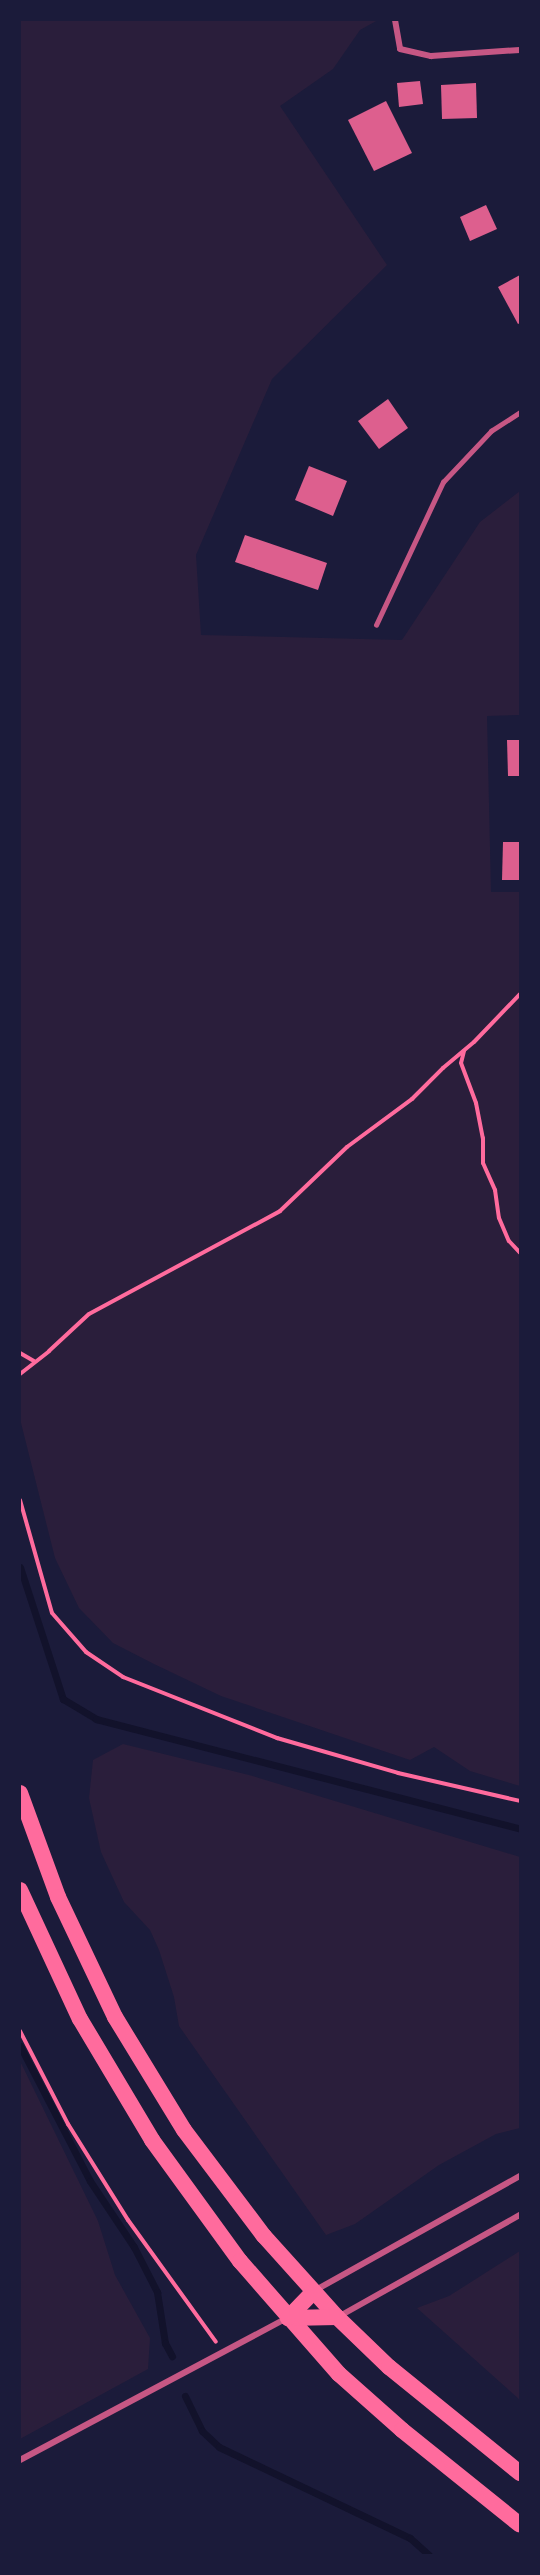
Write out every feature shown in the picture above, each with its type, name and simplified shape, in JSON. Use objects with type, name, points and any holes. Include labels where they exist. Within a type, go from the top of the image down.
[{"type":"highway","points":[[20,1793],[58,1897],[115,2017],[184,2130],[264,2236],[338,2317],[389,2367],[520,2474]]},
{"type":"highway","points":[[20,1890],[80,2019],[152,2140],[240,2261],[339,2374],[402,2430],[520,2524]]},
{"type":"highway","points":[[288,2318],[314,2291]]},
{"type":"highway","points":[[288,2318],[338,2317]]},
{"type":"street","points":[[395,20],[400,49],[431,56],[520,50]]},
{"type":"street","points":[[314,2291],[520,2176]]},
{"type":"street","points":[[338,2317],[520,2214]]},
{"type":"street","points":[[20,2460],[288,2318]]},
{"type":"lane","points":[[376,625],[443,482],[491,431],[520,412]]},
{"type":"path","points":[[20,1374],[89,1314],[280,1211],[347,1147],[412,1099],[520,994]]},
{"type":"path","points":[[464,1050],[462,1063],[476,1103],[483,1138],[483,1163],[495,1190],[499,1218],[508,1241],[520,1252]]},
{"type":"path","points":[[20,1353],[34,1361]]},
{"type":"path","points":[[20,1500],[52,1612],[86,1652],[123,1677],[277,1738],[398,1773],[520,1801]]},
{"type":"path","points":[[20,2031],[68,2124],[128,2220],[205,2322],[222,2352]]},
{"type":"shaded area","points":[[20,20],[378,20],[360,30],[333,69],[280,106],[387,265],[272,379],[196,555],[201,635],[402,640],[480,522],[520,491],[520,715],[487,716],[491,892],[520,892],[520,1786],[470,1771],[434,1747],[410,1760],[221,1696],[154,1664],[113,1643],[79,1608],[55,1558],[20,1419]]},
{"type":"shaded area","points":[[123,1744],[249,1775],[520,1857],[520,2128],[496,2134],[439,2165],[355,2224],[326,2235],[179,2026],[174,1997],[159,1950],[150,1930],[124,1902],[101,1852],[89,1798],[93,1760]]},
{"type":"shaded area","points":[[20,2061],[98,2221],[115,2275],[150,2338],[148,2369],[20,2439]]},
{"type":"shaded area","points":[[520,2251],[520,2400],[417,2308],[449,2296]]},
{"type":"building","points":[[420,81],[423,104],[399,107],[397,83]]},
{"type":"building","points":[[476,83],[477,118],[442,119],[441,85]]},
{"type":"building","points":[[386,101],[412,153],[374,171],[348,120]]},
{"type":"building","points":[[486,205],[497,229],[470,241],[460,217]]},
{"type":"building","points":[[520,275],[520,323],[518,324],[498,287]]},
{"type":"building","points":[[388,399],[408,428],[379,449],[358,421]]},
{"type":"building","points":[[309,466],[347,481],[333,516],[295,500]]},
{"type":"building","points":[[245,535],[327,563],[318,590],[235,562]]},
{"type":"building","points":[[507,740],[520,740],[520,776],[508,776]]},
{"type":"building","points":[[503,842],[520,842],[520,880],[502,880]]},
{"type":"waterway","points":[[20,1567],[63,1699],[96,1719],[520,1829]]},
{"type":"waterway","points":[[20,2046],[90,2181],[134,2247],[157,2292],[165,2343],[172,2356]]},
{"type":"waterway","points":[[185,2396],[202,2431],[219,2447],[410,2538],[430,2556]]}]
